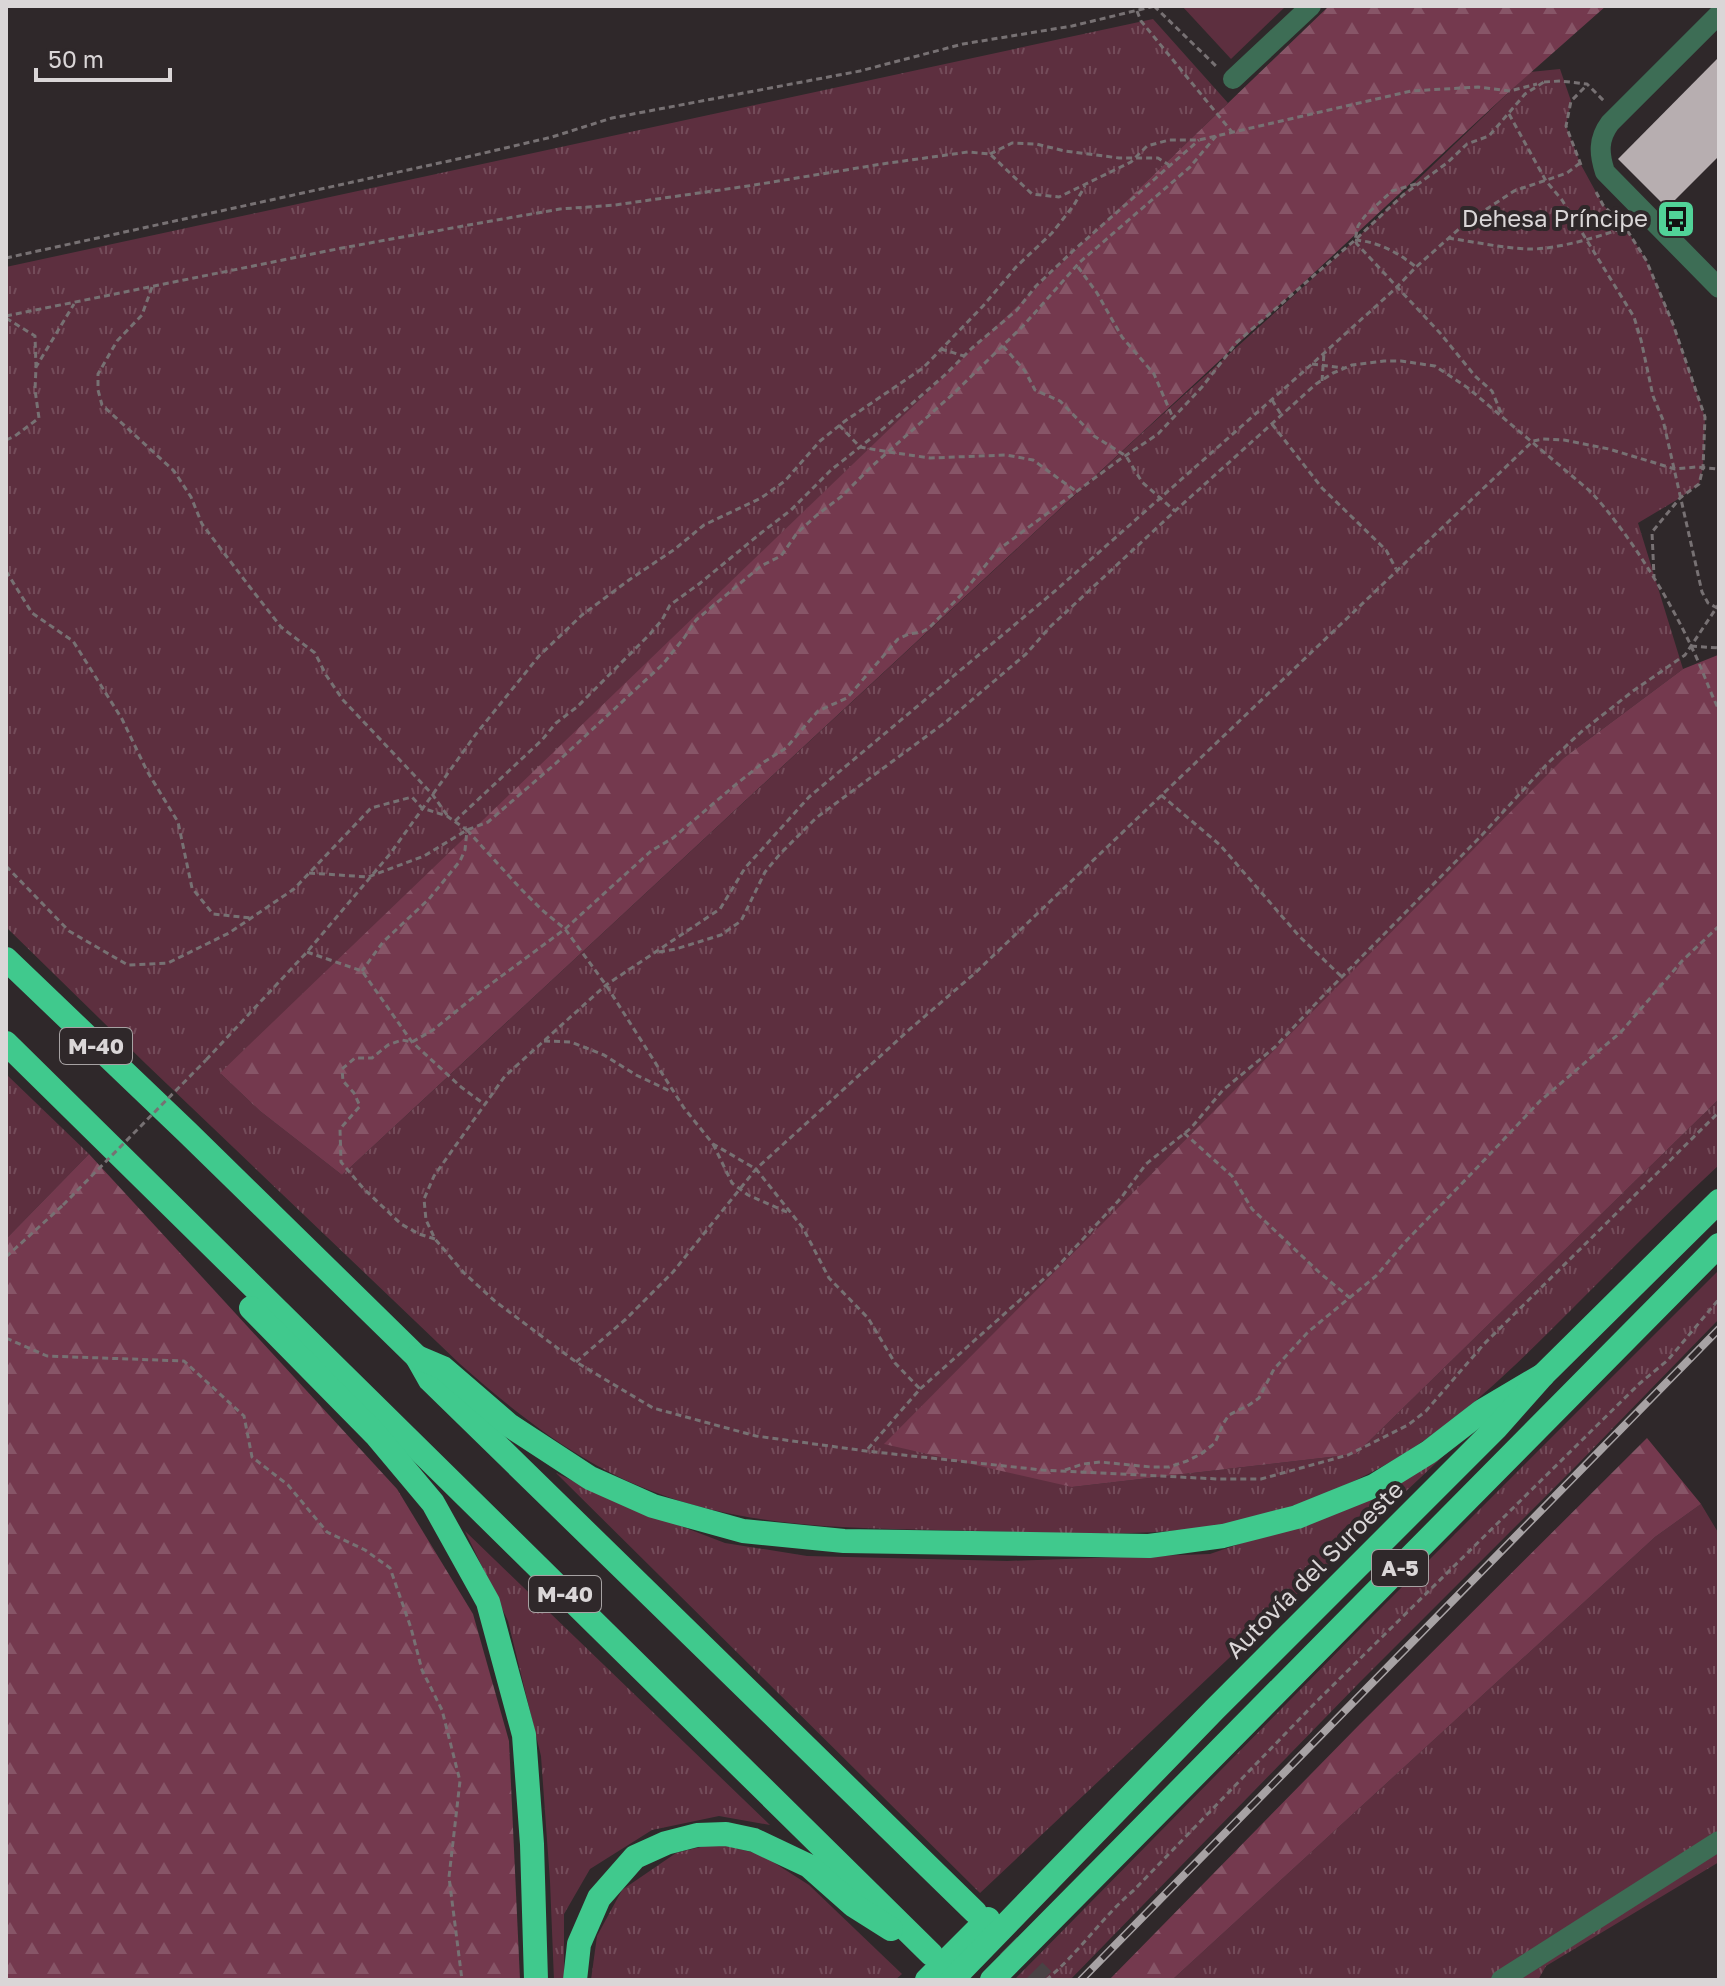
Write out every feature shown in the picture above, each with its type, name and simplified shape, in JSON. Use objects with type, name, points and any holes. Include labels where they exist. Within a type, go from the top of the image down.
[{"type":"highway","name":"M-40","points":[[6,959],[417,1357],[430,1380],[975,1912]]},
{"type":"highway","name":"M-40","points":[[6,1043],[931,1954],[853,1905],[809,1866],[754,1840],[726,1834],[697,1835],[666,1843],[635,1857],[599,1898],[579,1944],[575,1980]]},
{"type":"highway","name":"Autovía del Suroeste","points":[[952,1980],[1214,1710],[1487,1437],[1543,1375],[1719,1201]]},
{"type":"highway","points":[[199,1234],[255,1313],[376,1435],[433,1503],[488,1602],[524,1735],[532,1844],[536,1980]]},
{"type":"highway","name":"A-5","points":[[992,1980],[1719,1245]]},
{"type":"highway","points":[[417,1357],[443,1368],[509,1425],[590,1478],[653,1506],[743,1531],[844,1541],[1149,1546],[1223,1536],[1297,1517],[1374,1486],[1429,1452],[1482,1411],[1543,1375]]},
{"type":"highway","points":[[927,1980],[1192,1717],[1214,1710]]},
{"type":"street","points":[[1233,79],[1311,6]]},
{"type":"street","points":[[1719,14],[1612,122],[1600,144],[1605,172],[1719,288]]},
{"type":"street","points":[[1501,1980],[1719,1841]]},
{"type":"path","points":[[6,258],[467,157],[552,137],[612,118],[860,71],[963,44],[1072,26],[1154,6],[1211,62],[1233,79]]},
{"type":"path","points":[[1137,11],[1141,21],[1232,132]]},
{"type":"path","points":[[990,154],[1032,194],[1059,197],[1131,162],[1147,146],[1169,140],[1199,140],[1411,91],[1478,87],[1510,91],[1560,81],[1587,84]]},
{"type":"path","points":[[435,1239],[401,1224],[341,1162],[340,1129],[360,1106],[343,1081],[342,1069],[355,1058],[372,1058],[388,1045],[402,1040],[412,1042],[433,1030],[565,929],[651,851],[673,838],[764,762],[786,748],[818,711],[847,698],[898,639],[929,628],[998,550],[1158,434],[1202,387],[1237,342],[1403,195],[1467,144],[1489,136],[1525,94],[1544,82]]},
{"type":"path","points":[[1587,84],[1612,122]]},
{"type":"path","points":[[1587,84],[1571,101],[1566,126],[1580,163],[1567,173],[1514,191],[1467,222],[1272,400],[1055,591],[809,797],[745,868],[720,909],[606,985],[505,1076],[434,1176],[424,1199],[426,1220],[435,1239],[464,1273],[496,1302],[576,1362],[653,1408],[756,1436],[866,1451],[1062,1471],[1261,1479],[1348,1455],[1408,1425],[1426,1411],[1484,1344],[1719,1112]]},
{"type":"path","points":[[866,1451],[920,1389],[1057,1267],[1121,1198],[1146,1164],[1184,1133],[1223,1090],[1275,1047],[1548,763],[1633,691],[1685,655],[1718,607],[1708,603],[1702,592],[1663,420],[1653,396],[1634,317],[1562,200],[1546,181],[1508,112]]},
{"type":"path","points":[[309,873],[368,877],[424,856],[467,830],[488,822],[663,664],[696,620],[761,566],[781,556],[797,533],[842,496],[1003,346],[1077,265],[1190,167],[1216,136]]},
{"type":"path","points":[[455,821],[650,634],[670,605],[791,510],[831,470],[946,374],[1017,310],[1036,286],[1097,228],[1199,140]]},
{"type":"path","points":[[6,317],[342,248],[560,209],[615,205],[968,152],[990,154],[1012,143],[1036,144],[1096,156],[1158,158],[1170,166]]},
{"type":"path","points":[[1420,182],[1392,191],[1365,216],[1358,226],[1355,240],[1475,376],[1492,391],[1505,419]]},
{"type":"path","points":[[6,1257],[63,1205],[307,952],[390,854],[476,734],[539,656],[582,615],[704,525],[761,498],[785,481],[820,441],[839,425],[923,368],[1016,267],[1052,233],[1086,184]]},
{"type":"path","points":[[1595,191],[1603,205],[1625,227],[1646,260],[1673,324],[1705,417],[1703,468],[1699,484],[1680,498],[1652,532],[1654,581]]},
{"type":"path","points":[[1448,238],[1532,249],[1609,233],[1632,225],[1644,213]]},
{"type":"path","points":[[1355,240],[1372,242],[1398,253],[1416,267]]},
{"type":"path","points":[[1077,265],[1122,337],[1154,374],[1173,418]]},
{"type":"path","points":[[152,287],[142,315],[117,341],[98,374],[102,405],[174,471],[191,497],[202,524],[281,627],[315,653],[343,700],[432,794],[447,816]]},
{"type":"path","points":[[36,367],[75,302]]},
{"type":"path","points":[[6,317],[35,336],[35,390],[39,418],[6,440]]},
{"type":"path","points":[[1003,346],[1025,371],[1035,390],[1060,401],[1094,436],[1126,456],[1142,482],[1175,511]]},
{"type":"path","points":[[941,349],[964,356]]},
{"type":"path","points":[[1322,381],[1324,353]]},
{"type":"path","points":[[655,952],[721,935],[741,921],[765,872],[816,818],[947,721],[1026,654],[1051,626],[1272,424],[1322,381],[1352,365],[1401,361],[1435,366],[1468,388],[1591,492],[1605,506],[1654,581],[1691,646],[1719,710]]},
{"type":"path","points":[[1312,364],[1346,368]]},
{"type":"path","points":[[1272,400],[1282,416]]},
{"type":"path","points":[[1272,424],[1322,488],[1386,550],[1397,570]]},
{"type":"path","points":[[839,425],[860,447],[930,458],[1006,455],[1033,460],[1077,492]]},
{"type":"path","points":[[576,1362],[626,1319],[673,1272],[756,1169],[974,974],[1533,441],[1564,440],[1609,449],[1675,469],[1719,469]]},
{"type":"path","points":[[6,571],[32,613],[73,641],[122,719],[147,771],[178,822],[192,888],[213,914],[251,918]]},
{"type":"path","points":[[1691,646],[1719,648]]},
{"type":"path","points":[[1161,795],[1220,845],[1300,937],[1342,977]]},
{"type":"path","points":[[6,866],[69,931],[128,965],[168,963],[229,933],[294,889],[371,808],[412,797],[422,808],[447,816],[467,830],[520,888],[565,929],[606,985],[684,1108],[713,1144],[732,1183],[740,1190],[792,1214]]},
{"type":"path","points":[[362,971],[383,942],[429,899],[460,861],[465,850],[467,830]]},
{"type":"path","points":[[1062,1471],[1100,1462],[1169,1467],[1201,1454],[1215,1443],[1229,1415],[1259,1398],[1274,1369],[1308,1332],[1376,1276],[1540,1101],[1621,1032],[1682,961],[1719,926]]},
{"type":"path","points":[[307,952],[362,971],[412,1042],[484,1104]]},
{"type":"path","points":[[544,1041],[571,1042],[604,1055],[636,1075],[674,1092]]},
{"type":"path","points":[[1184,1133],[1232,1176],[1252,1209],[1350,1298]]},
{"type":"path","points":[[713,1144],[756,1169],[803,1228],[829,1278],[868,1318],[895,1363],[920,1389]]},
{"type":"path","points":[[1046,1980],[1335,1684],[1639,1384],[1668,1360],[1719,1299]]},
{"type":"path","points":[[6,1338],[47,1356],[184,1361],[244,1416],[252,1457],[288,1485],[327,1532],[365,1550],[390,1568],[422,1670],[442,1710],[460,1781],[449,1877],[462,1980]]},
{"type":"green space","points":[[1182,6],[1286,6],[1231,59]]},
{"type":"green space","points":[[1329,6],[1606,6],[1510,91],[342,1175],[260,1111],[220,1073]]},
{"type":"green space","points":[[1153,19],[1228,103],[221,1074],[260,1111],[342,1175],[1142,433],[1355,240],[1530,72],[1560,69],[1571,101],[1566,126],[1580,163],[1603,205],[1625,227],[1646,260],[1673,324],[1705,417],[1703,468],[1699,484],[1638,523],[1683,669],[1565,757],[1072,1487],[1356,1454],[1719,1099],[1719,1165],[1527,1354],[1458,1415],[1383,1466],[1297,1504],[1252,1518],[1207,1527],[1096,1534],[819,1526],[696,1506],[629,1482],[577,1454],[483,1384],[6,927],[6,267]]},
{"type":"green space","points":[[1718,655],[1719,1099],[1356,1454],[1072,1487],[884,1444],[1565,757],[1683,669]]},
{"type":"green space","points":[[6,1074],[89,1154],[6,1239]]},
{"type":"green space","points":[[89,1154],[397,1489],[473,1614],[509,1741],[520,1980],[6,1980],[6,1239]]},
{"type":"green space","points":[[1719,1270],[1719,1319],[1070,1980],[1014,1980],[1356,1633]]},
{"type":"green space","points":[[1472,1429],[980,1893],[556,1473],[618,1502],[725,1543],[807,1556],[1007,1561],[1210,1554],[1383,1495]]},
{"type":"green space","points":[[1647,1438],[1701,1504],[1655,1537],[1172,1980],[1109,1980],[1360,1724]]},
{"type":"green space","points":[[1701,1504],[1719,1534],[1719,1862],[1546,1966],[1538,1980],[1172,1980],[1655,1537]]},
{"type":"green space","points":[[465,1531],[770,1825],[719,1816],[652,1830],[590,1869],[564,1914],[564,1980],[554,1980],[541,1756],[508,1621]]},
{"type":"green space","points":[[717,1843],[762,1855],[809,1885],[902,1974],[895,1980],[591,1980],[597,1936],[622,1890],[676,1853]]},
{"type":"building","points":[[1719,57],[1719,156],[1667,208],[1618,159]]},
{"type":"tunnel","points":[[983,1920],[1043,1980]]},
{"type":"railway","points":[[1081,1980],[1719,1329]]},
{"type":"place","name":"Dehesa Príncipe","points":[[1676,219]]}]
